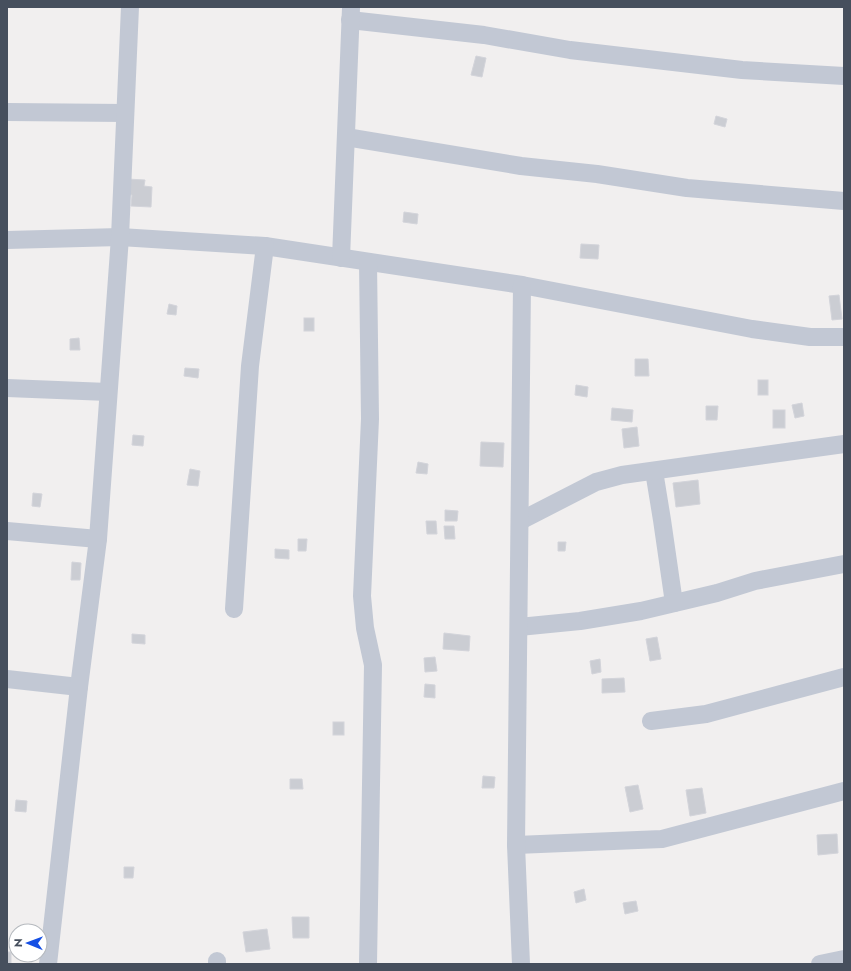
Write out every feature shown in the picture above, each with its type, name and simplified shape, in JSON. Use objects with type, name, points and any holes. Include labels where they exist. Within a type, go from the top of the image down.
[{"type":"street","points":[[48,964],[79,687],[98,539],[120,237],[130,7]]},
{"type":"street","points":[[341,258],[350,13],[570,50],[742,70],[844,76]]},
{"type":"street","points":[[7,112],[125,113]]},
{"type":"street","points":[[346,136],[521,166],[596,174],[687,188],[844,202]]},
{"type":"street","points":[[7,240],[120,237],[265,246],[522,285],[752,329],[810,337],[844,337]]},
{"type":"street","points":[[234,609],[250,366],[265,246]]},
{"type":"street","points":[[368,262],[370,418],[362,596],[365,628],[373,665],[368,964]]},
{"type":"street","points":[[521,964],[516,845],[522,285]]},
{"type":"street","points":[[7,388],[108,392]]},
{"type":"street","points":[[520,521],[596,482],[622,475],[844,444]]},
{"type":"street","points":[[654,471],[674,603]]},
{"type":"street","points":[[7,531],[98,539]]},
{"type":"street","points":[[519,627],[580,622],[641,611],[717,593],[755,580],[844,564]]},
{"type":"street","points":[[651,721],[706,714],[844,677]]},
{"type":"street","points":[[7,679],[79,687]]},
{"type":"street","points":[[516,845],[662,839],[844,792]]},
{"type":"street","points":[[820,964],[844,959]]},
{"type":"building","points":[[476,56],[486,58],[482,77],[471,75]]},
{"type":"building","points":[[716,116],[727,119],[725,127],[714,124]]},
{"type":"building","points":[[127,179],[145,180],[144,186],[152,187],[151,207],[131,206],[132,195],[126,194]]},
{"type":"building","points":[[404,212],[418,214],[417,224],[403,222]]},
{"type":"building","points":[[581,244],[599,245],[598,259],[580,258]]},
{"type":"building","points":[[839,295],[842,319],[832,320],[829,296]]},
{"type":"building","points":[[169,304],[177,306],[176,315],[167,314]]},
{"type":"building","points":[[304,318],[314,318],[314,331],[304,331]]},
{"type":"building","points":[[79,338],[80,350],[70,350],[70,339]]},
{"type":"building","points":[[635,359],[648,359],[649,376],[635,376]]},
{"type":"building","points":[[185,368],[199,369],[198,378],[184,376]]},
{"type":"building","points":[[758,380],[768,380],[768,395],[758,395]]},
{"type":"building","points":[[576,385],[588,387],[587,397],[575,395]]},
{"type":"building","points":[[802,403],[804,416],[795,418],[792,405]]},
{"type":"building","points":[[706,406],[718,406],[717,420],[706,420]]},
{"type":"building","points":[[612,408],[633,410],[632,422],[611,420]]},
{"type":"building","points":[[773,410],[785,410],[785,428],[773,428]]},
{"type":"building","points":[[637,427],[639,446],[624,448],[622,429]]},
{"type":"building","points":[[133,435],[144,436],[143,446],[132,445]]},
{"type":"building","points":[[481,442],[504,443],[503,467],[480,466]]},
{"type":"building","points":[[418,462],[428,464],[427,474],[416,473]]},
{"type":"building","points":[[190,469],[200,471],[198,486],[187,485]]},
{"type":"building","points":[[698,480],[700,504],[676,507],[673,483]]},
{"type":"building","points":[[33,493],[42,494],[40,507],[32,506]]},
{"type":"building","points":[[445,510],[458,511],[457,521],[445,521]]},
{"type":"building","points":[[426,521],[436,521],[437,534],[427,534]]},
{"type":"building","points":[[444,526],[454,526],[455,539],[445,539]]},
{"type":"building","points":[[298,539],[307,539],[306,551],[298,551]]},
{"type":"building","points":[[558,542],[566,542],[565,551],[558,551]]},
{"type":"building","points":[[275,549],[289,550],[289,559],[275,558]]},
{"type":"building","points":[[72,562],[81,563],[80,580],[71,580]]},
{"type":"building","points":[[444,633],[470,636],[469,651],[443,649]]},
{"type":"building","points":[[132,634],[145,635],[145,644],[132,643]]},
{"type":"building","points":[[657,637],[661,659],[650,661],[646,639]]},
{"type":"building","points":[[435,657],[437,671],[425,672],[424,658]]},
{"type":"building","points":[[600,659],[601,672],[592,674],[590,661]]},
{"type":"building","points":[[624,678],[625,692],[602,693],[602,679]]},
{"type":"building","points":[[425,684],[435,685],[435,698],[424,697]]},
{"type":"building","points":[[333,722],[344,722],[344,735],[333,735]]},
{"type":"building","points":[[483,776],[495,777],[494,788],[482,788]]},
{"type":"building","points":[[290,779],[302,779],[303,789],[290,789]]},
{"type":"building","points":[[638,785],[643,809],[630,812],[625,787]]},
{"type":"building","points":[[702,788],[706,813],[690,816],[686,790]]},
{"type":"building","points":[[16,800],[27,801],[26,812],[15,811]]},
{"type":"building","points":[[837,834],[838,853],[818,855],[817,835]]},
{"type":"building","points":[[124,867],[134,867],[133,878],[124,878]]},
{"type":"building","points":[[584,889],[586,900],[576,903],[574,892]]},
{"type":"building","points":[[636,901],[638,911],[625,914],[623,903]]},
{"type":"building","points":[[292,917],[309,917],[309,938],[293,938]]},
{"type":"building","points":[[267,929],[270,949],[246,952],[243,932]]},
{"type":"building","points":[[8,952],[8,963],[11,964],[7,964]]}]
